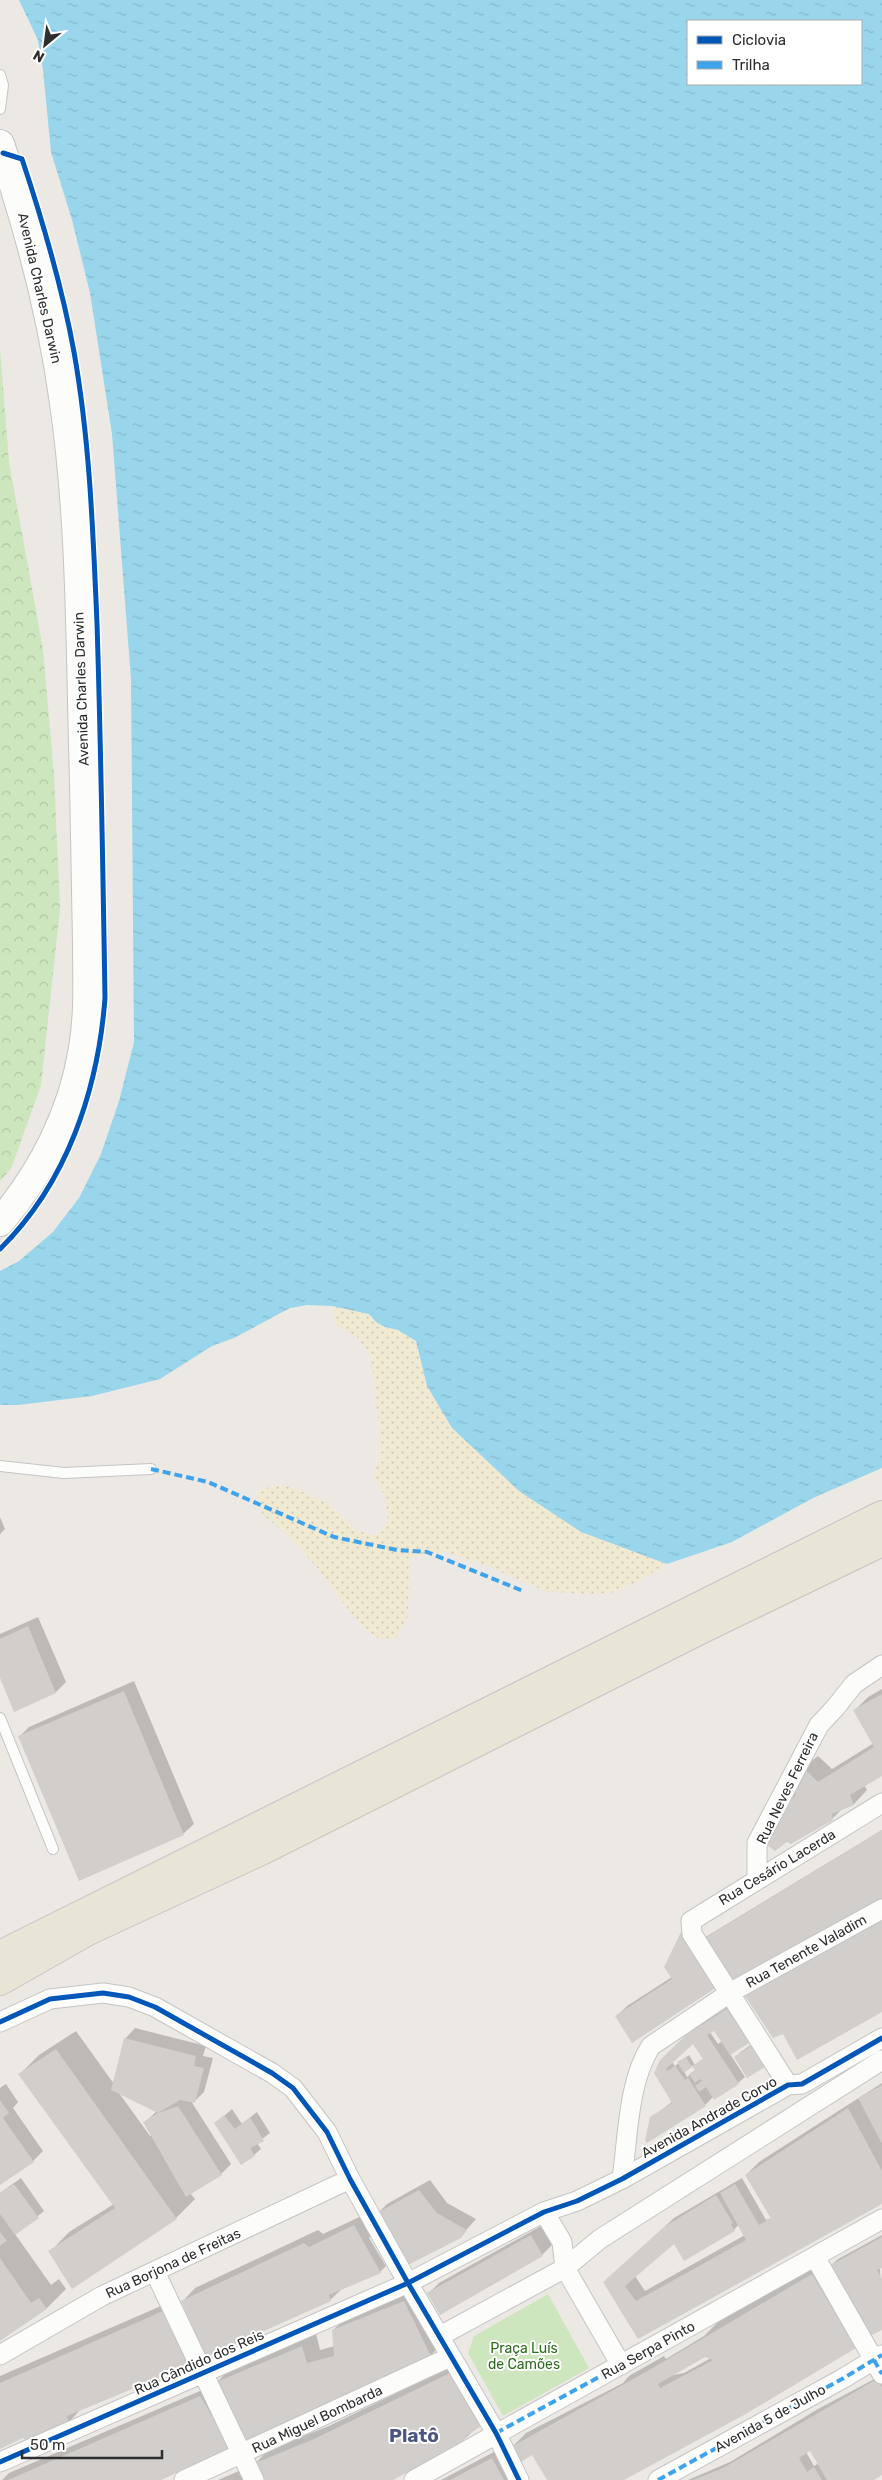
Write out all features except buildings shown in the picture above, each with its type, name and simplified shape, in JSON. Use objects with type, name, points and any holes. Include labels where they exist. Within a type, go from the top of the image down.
[{"type":"main road","name":"Avenida Charles Darwin","points":[[0,144],[31,243],[49,316],[65,406],[76,512],[85,837],[87,1015],[83,1050],[74,1091],[60,1126],[37,1172],[0,1222]]},
{"type":"main road","points":[[0,1955],[882,1515]]},
{"type":"main road","points":[[0,1981],[88,1931],[279,1842],[700,1630],[882,1542]]},
{"type":"street","name":"Rua Neves Ferreira","points":[[757,1879],[757,1843],[819,1724],[836,1708],[854,1684],[882,1665]]},
{"type":"street","name":"Rua Cesário Lacerda","points":[[731,1992],[692,1934],[691,1921],[882,1803]]},
{"type":"street","name":"Rua Tenente Valadim","points":[[622,2179],[636,2078],[644,2056],[660,2038],[731,1992],[882,1909]]},
{"type":"street","points":[[731,1992],[788,2085]]},
{"type":"street","points":[[0,2022],[50,1999],[103,1993],[129,1997],[155,2007],[272,2073],[294,2088],[328,2132],[350,2180],[440,2336],[450,2357],[496,2433],[519,2480]]},
{"type":"street","name":"Avenida Andrade Corvo","points":[[544,2212],[577,2201],[622,2179],[788,2085],[802,2084],[882,2038]]},
{"type":"street","points":[[440,2336],[565,2268],[600,2239],[882,2060]]},
{"type":"street","name":"Rua Borjona de Freitas","points":[[0,2354],[102,2296],[350,2180]]},
{"type":"street","points":[[544,2212],[562,2242],[565,2268],[621,2365]]},
{"type":"street","name":"Rua Cândido dos Reis","points":[[0,2462],[408,2283],[544,2212]]},
{"type":"street","name":"Rua Serpa Pinto","points":[[414,2480],[882,2219]]},
{"type":"street","points":[[814,2257],[879,2363]]},
{"type":"street","points":[[155,2272],[240,2455],[254,2480]]},
{"type":"street","name":"Rua Miguel Bombarda","points":[[184,2480],[450,2357]]},
{"type":"street","name":"Avenida 5 de Julho","points":[[658,2480],[879,2363]]},
{"type":"lane","points":[[0,75],[4,85],[0,109]]},
{"type":"lane","points":[[0,1466],[64,1473],[151,1469]]},
{"type":"lane","points":[[0,1718],[53,1849]]},
{"type":"green space","points":[[0,349],[9,462],[43,649],[54,774],[60,909],[41,1085],[11,1169],[0,1181]]},
{"type":"green space","name":"Praça Luís de Camões","points":[[548,2294],[589,2368],[503,2416],[468,2353],[474,2336]]},
{"type":"sand","points":[[332,1306],[369,1314],[376,1322],[385,1327],[398,1330],[416,1341],[427,1386],[581,1532],[667,1564],[637,1582],[611,1593],[583,1594],[545,1591],[487,1566],[443,1551],[409,1558],[408,1616],[396,1639],[374,1637],[353,1616],[319,1570],[289,1536],[262,1514],[257,1492],[277,1484],[294,1488],[329,1504],[356,1530],[376,1536],[388,1522],[385,1496],[373,1477],[380,1456],[380,1435],[371,1356],[357,1337],[336,1325]]},
{"type":"water","points":[[19,0],[882,0],[882,1468],[813,1498],[732,1542],[667,1564],[581,1532],[519,1491],[452,1428],[427,1386],[416,1341],[398,1330],[385,1327],[376,1322],[369,1314],[332,1306],[307,1305],[290,1308],[234,1338],[212,1346],[160,1379],[92,1396],[18,1405],[0,1405],[0,1271],[19,1261],[53,1232],[79,1198],[101,1154],[119,1101],[134,1042],[131,679],[112,434],[90,293],[72,220],[51,152],[43,70],[38,40]]},
{"type":"marked path","points":[[151,1469],[208,1482],[334,1537],[397,1550],[427,1552],[523,1591]]},
{"type":"marked path","points":[[658,2480],[882,2355]]},
{"type":"marked path","points":[[874,2360],[882,2374]]},
{"type":"marked path","points":[[496,2433],[621,2365]]},
{"type":"cycle path","points":[[0,1249],[44,1195],[61,1165],[75,1133],[95,1067],[105,998],[97,623],[90,488],[84,420],[69,327],[58,279],[37,206],[22,159],[3,153]]},
{"type":"cycle path","points":[[0,2022],[50,1999],[103,1993],[129,1997],[155,2007],[272,2073],[293,2088],[327,2132],[350,2179],[408,2283],[496,2433],[519,2480]]},
{"type":"cycle path","points":[[0,2462],[408,2283],[544,2212],[577,2201],[622,2179],[788,2085],[802,2084],[882,2038]]},
{"type":"district","name":"Platô","points":[[414,2435]]}]
